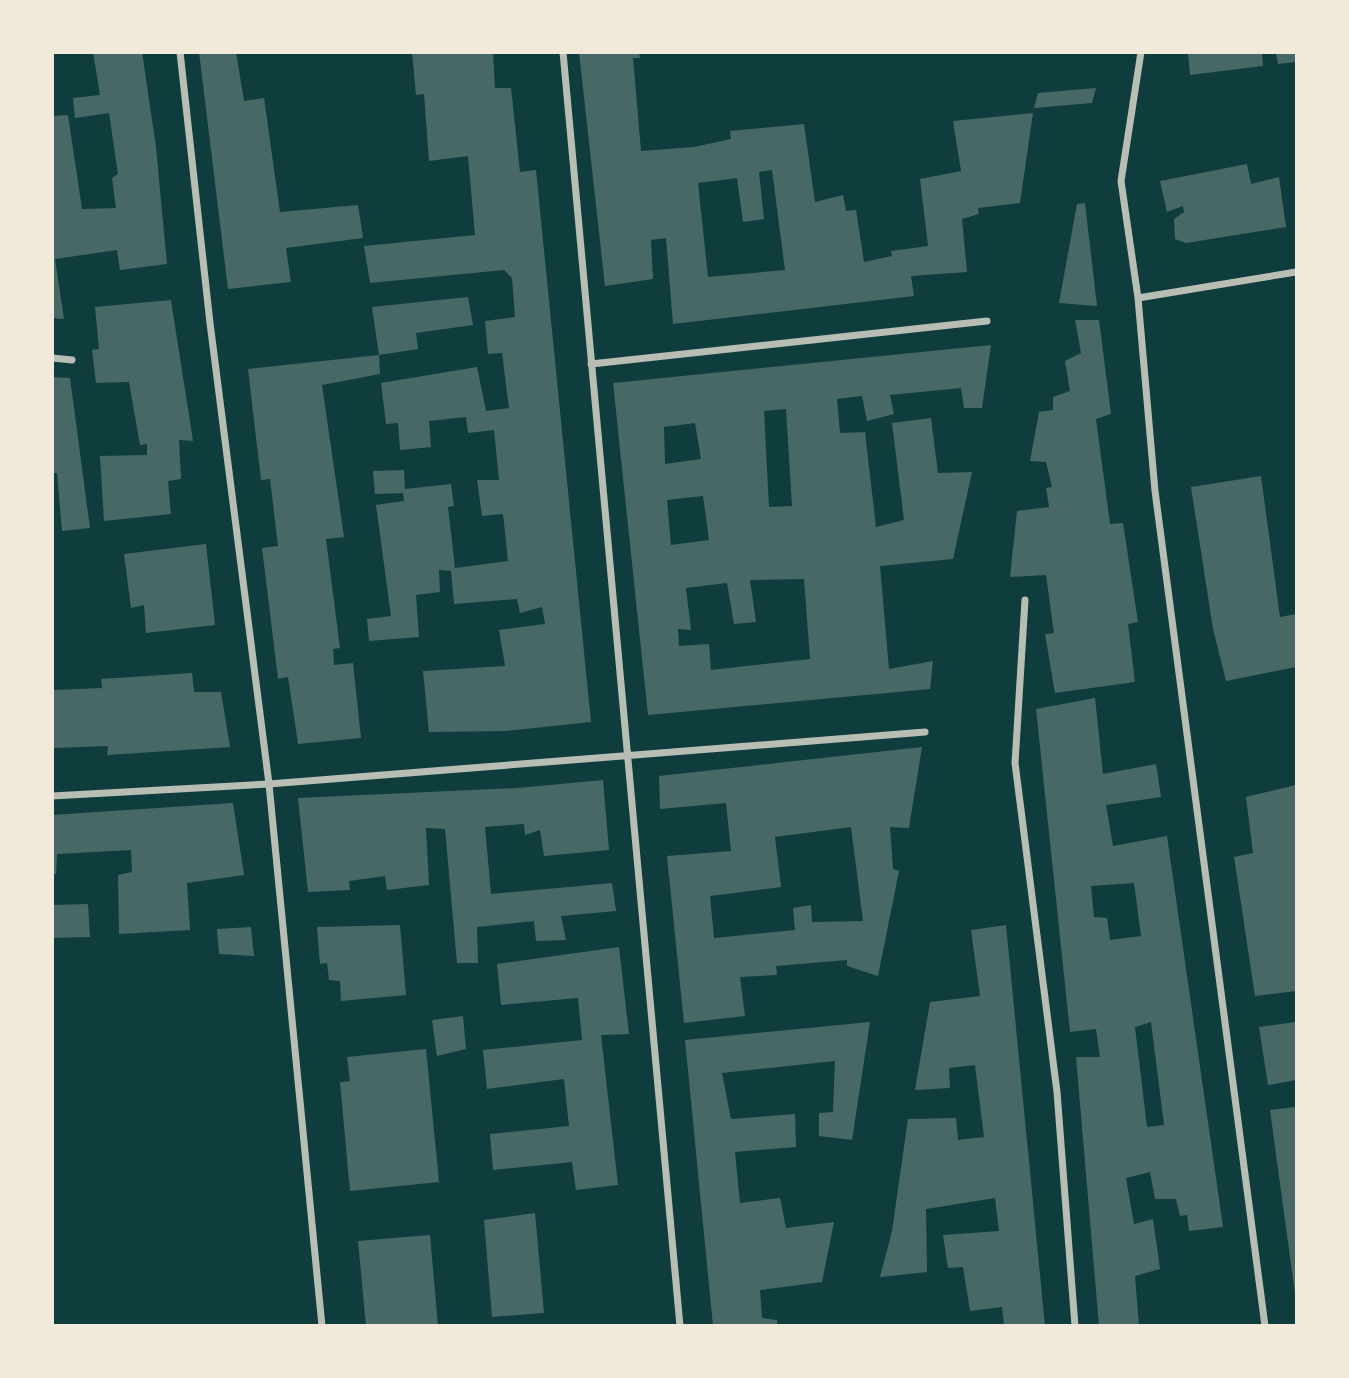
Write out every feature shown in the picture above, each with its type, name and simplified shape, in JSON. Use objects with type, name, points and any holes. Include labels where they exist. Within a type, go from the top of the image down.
[{"type":"street","points":[[180,52],[210,323],[269,784],[322,1325]]},
{"type":"street","points":[[563,52],[681,1325]]},
{"type":"street","points":[[1141,52],[1121,181],[1138,299],[1155,491],[1265,1325]]},
{"type":"street","points":[[1138,299],[1297,272]]},
{"type":"street","points":[[592,364],[986,321]]},
{"type":"street","points":[[52,358],[72,360]]},
{"type":"street","points":[[1025,600],[1015,763],[1057,1092],[1075,1325]]},
{"type":"street","points":[[52,796],[269,784],[925,732]]},
{"type":"building","points":[[93,52],[142,52],[156,147],[167,264],[120,270],[117,250],[55,259],[64,319],[52,318],[52,116],[68,115],[82,209],[116,208],[112,178],[118,174],[109,113],[75,118],[73,98],[100,95]]},
{"type":"building","points":[[199,52],[236,52],[244,101],[264,98],[280,212],[358,205],[363,238],[286,248],[291,282],[228,289]]},
{"type":"building","points":[[412,52],[493,52],[495,88],[511,88],[520,172],[536,170],[591,722],[506,731],[429,732],[423,671],[505,666],[499,630],[545,624],[542,607],[520,613],[517,599],[454,604],[451,571],[439,570],[440,592],[416,595],[419,637],[369,641],[367,619],[391,616],[376,505],[404,501],[403,493],[375,494],[373,471],[404,470],[405,489],[451,484],[454,506],[448,507],[455,568],[508,561],[503,514],[482,516],[477,480],[499,480],[494,430],[468,433],[466,417],[429,421],[431,447],[400,450],[398,423],[386,424],[381,383],[477,367],[486,411],[509,408],[502,353],[488,354],[485,321],[515,317],[512,278],[504,270],[370,283],[364,246],[475,235],[468,156],[429,161],[424,94],[416,95]]},
{"type":"building","points":[[579,52],[639,52],[640,58],[633,58],[641,151],[694,147],[731,139],[730,131],[804,124],[815,202],[843,195],[846,211],[856,210],[864,262],[892,256],[891,251],[928,246],[920,179],[961,171],[953,121],[1033,113],[1020,203],[978,208],[979,214],[962,219],[967,272],[911,276],[914,296],[673,324],[666,238],[651,240],[653,279],[605,286]],"holes":[[[772,170],[785,270],[708,277],[698,183],[737,178],[743,222],[764,219],[759,172]]]},
{"type":"building","points":[[1188,52],[1262,52],[1263,66],[1190,75]]},
{"type":"building","points":[[1276,52],[1296,52],[1296,62],[1278,64]]},
{"type":"building","points":[[1096,88],[1092,103],[1034,108],[1038,93]]},
{"type":"building","points":[[1247,164],[1251,184],[1279,177],[1286,227],[1186,243],[1175,239],[1174,219],[1184,212],[1183,206],[1167,212],[1160,181]]},
{"type":"building","points":[[1085,203],[1097,306],[1059,303],[1077,204]]},
{"type":"building","points":[[468,297],[473,325],[416,333],[418,349],[379,355],[372,307]]},
{"type":"building","points":[[171,300],[193,441],[179,440],[181,479],[168,481],[171,514],[104,521],[100,456],[147,455],[147,444],[140,445],[129,382],[96,383],[92,350],[99,349],[95,307]]},
{"type":"building","points":[[1075,320],[1099,320],[1111,414],[1096,419],[1110,524],[1123,523],[1138,622],[1128,624],[1135,682],[1055,693],[1045,634],[1054,633],[1046,575],[1010,577],[1017,511],[1049,507],[1046,488],[1052,487],[1046,462],[1030,461],[1039,412],[1053,410],[1053,397],[1070,391],[1065,361],[1081,353]]},
{"type":"building","points":[[991,345],[982,408],[964,408],[961,388],[890,395],[894,414],[867,421],[862,396],[837,399],[840,433],[865,432],[876,527],[904,520],[892,423],[931,418],[938,473],[972,472],[953,559],[880,566],[889,669],[933,661],[930,689],[648,715],[613,383]],"holes":[[[786,409],[792,506],[769,507],[764,411]],[[695,423],[701,459],[665,464],[664,427]],[[703,496],[709,540],[671,545],[667,500]],[[804,579],[810,659],[711,670],[709,644],[679,646],[678,629],[691,630],[686,588],[727,583],[734,624],[756,622],[750,580]]]},
{"type":"building","points":[[379,355],[380,374],[322,385],[344,537],[326,539],[340,648],[333,649],[334,665],[353,663],[361,738],[298,744],[288,677],[278,679],[262,548],[278,546],[270,479],[261,480],[248,369]]},
{"type":"building","points":[[52,377],[70,378],[90,528],[62,531],[57,473],[52,473]]},
{"type":"building","points":[[1261,476],[1280,617],[1296,614],[1296,667],[1226,681],[1213,629],[1191,487]]},
{"type":"building","points":[[206,544],[215,625],[146,633],[144,605],[131,608],[124,554]]},
{"type":"building","points":[[192,673],[194,692],[221,692],[230,747],[107,755],[108,746],[52,748],[52,690],[102,688],[101,679]]},
{"type":"building","points":[[1095,698],[1103,774],[1156,764],[1161,797],[1106,805],[1113,846],[1167,836],[1223,1227],[1189,1231],[1187,1215],[1180,1216],[1176,1199],[1155,1199],[1150,1172],[1126,1178],[1134,1224],[1153,1219],[1160,1269],[1135,1276],[1139,1326],[1099,1326],[1076,1057],[1100,1057],[1096,1029],[1070,1032],[1036,709]],"holes":[[[1134,883],[1141,936],[1110,940],[1107,918],[1094,917],[1091,886]],[[1151,1022],[1164,1125],[1147,1127],[1135,1027]]]},
{"type":"building","points":[[922,747],[909,828],[890,827],[893,869],[899,871],[878,976],[847,966],[847,960],[776,966],[777,975],[740,977],[745,1016],[684,1023],[667,856],[731,851],[726,803],[660,809],[659,776]],"holes":[[[851,827],[863,921],[812,922],[811,905],[793,908],[795,930],[714,938],[710,896],[781,887],[775,837]]]},
{"type":"building","points":[[603,780],[609,850],[544,856],[540,830],[525,835],[524,824],[485,827],[491,894],[612,883],[616,911],[561,916],[566,940],[536,941],[534,921],[477,927],[478,963],[457,963],[445,829],[426,828],[429,885],[387,890],[385,876],[349,881],[350,890],[308,892],[298,798],[518,788]]},
{"type":"building","points":[[1296,785],[1296,991],[1255,996],[1234,857],[1253,853],[1246,797]]},
{"type":"building","points":[[233,803],[244,875],[187,883],[190,930],[119,934],[118,875],[132,872],[131,850],[57,854],[56,874],[52,874],[52,815]]},
{"type":"building","points":[[88,904],[90,937],[52,938],[52,905]]},
{"type":"building","points":[[400,925],[406,995],[341,1001],[340,981],[329,980],[327,963],[320,964],[317,927]]},
{"type":"building","points":[[1006,925],[1045,1326],[1004,1326],[1002,1307],[970,1311],[963,1267],[948,1268],[943,1235],[999,1231],[995,1198],[926,1209],[927,1272],[880,1277],[892,1231],[908,1119],[956,1118],[958,1140],[984,1137],[975,1065],[949,1068],[950,1088],[915,1090],[930,1002],[980,996],[971,930]]},
{"type":"building","points":[[251,927],[254,956],[219,954],[217,929]]},
{"type":"building","points":[[619,947],[629,1034],[601,1035],[618,1185],[576,1190],[572,1162],[493,1170],[490,1134],[569,1126],[564,1079],[487,1089],[483,1050],[582,1040],[578,998],[501,1005],[497,964]]},
{"type":"building","points":[[463,1016],[466,1049],[437,1056],[432,1020]]},
{"type":"building","points":[[870,1022],[852,1140],[819,1136],[819,1113],[833,1112],[835,1061],[722,1073],[731,1119],[795,1114],[796,1147],[735,1152],[740,1203],[780,1198],[786,1228],[834,1222],[822,1282],[760,1290],[762,1318],[777,1320],[777,1326],[713,1326],[685,1040]]},
{"type":"building","points":[[1296,1022],[1296,1080],[1268,1085],[1259,1027]]},
{"type":"building","points":[[426,1049],[439,1182],[350,1191],[340,1082],[350,1081],[347,1057]]},
{"type":"building","points":[[1296,1107],[1296,1294],[1295,1294],[1270,1110]]},
{"type":"building","points":[[535,1213],[544,1313],[492,1317],[484,1220]]},
{"type":"building","points":[[430,1235],[438,1326],[366,1326],[358,1241]]}]
